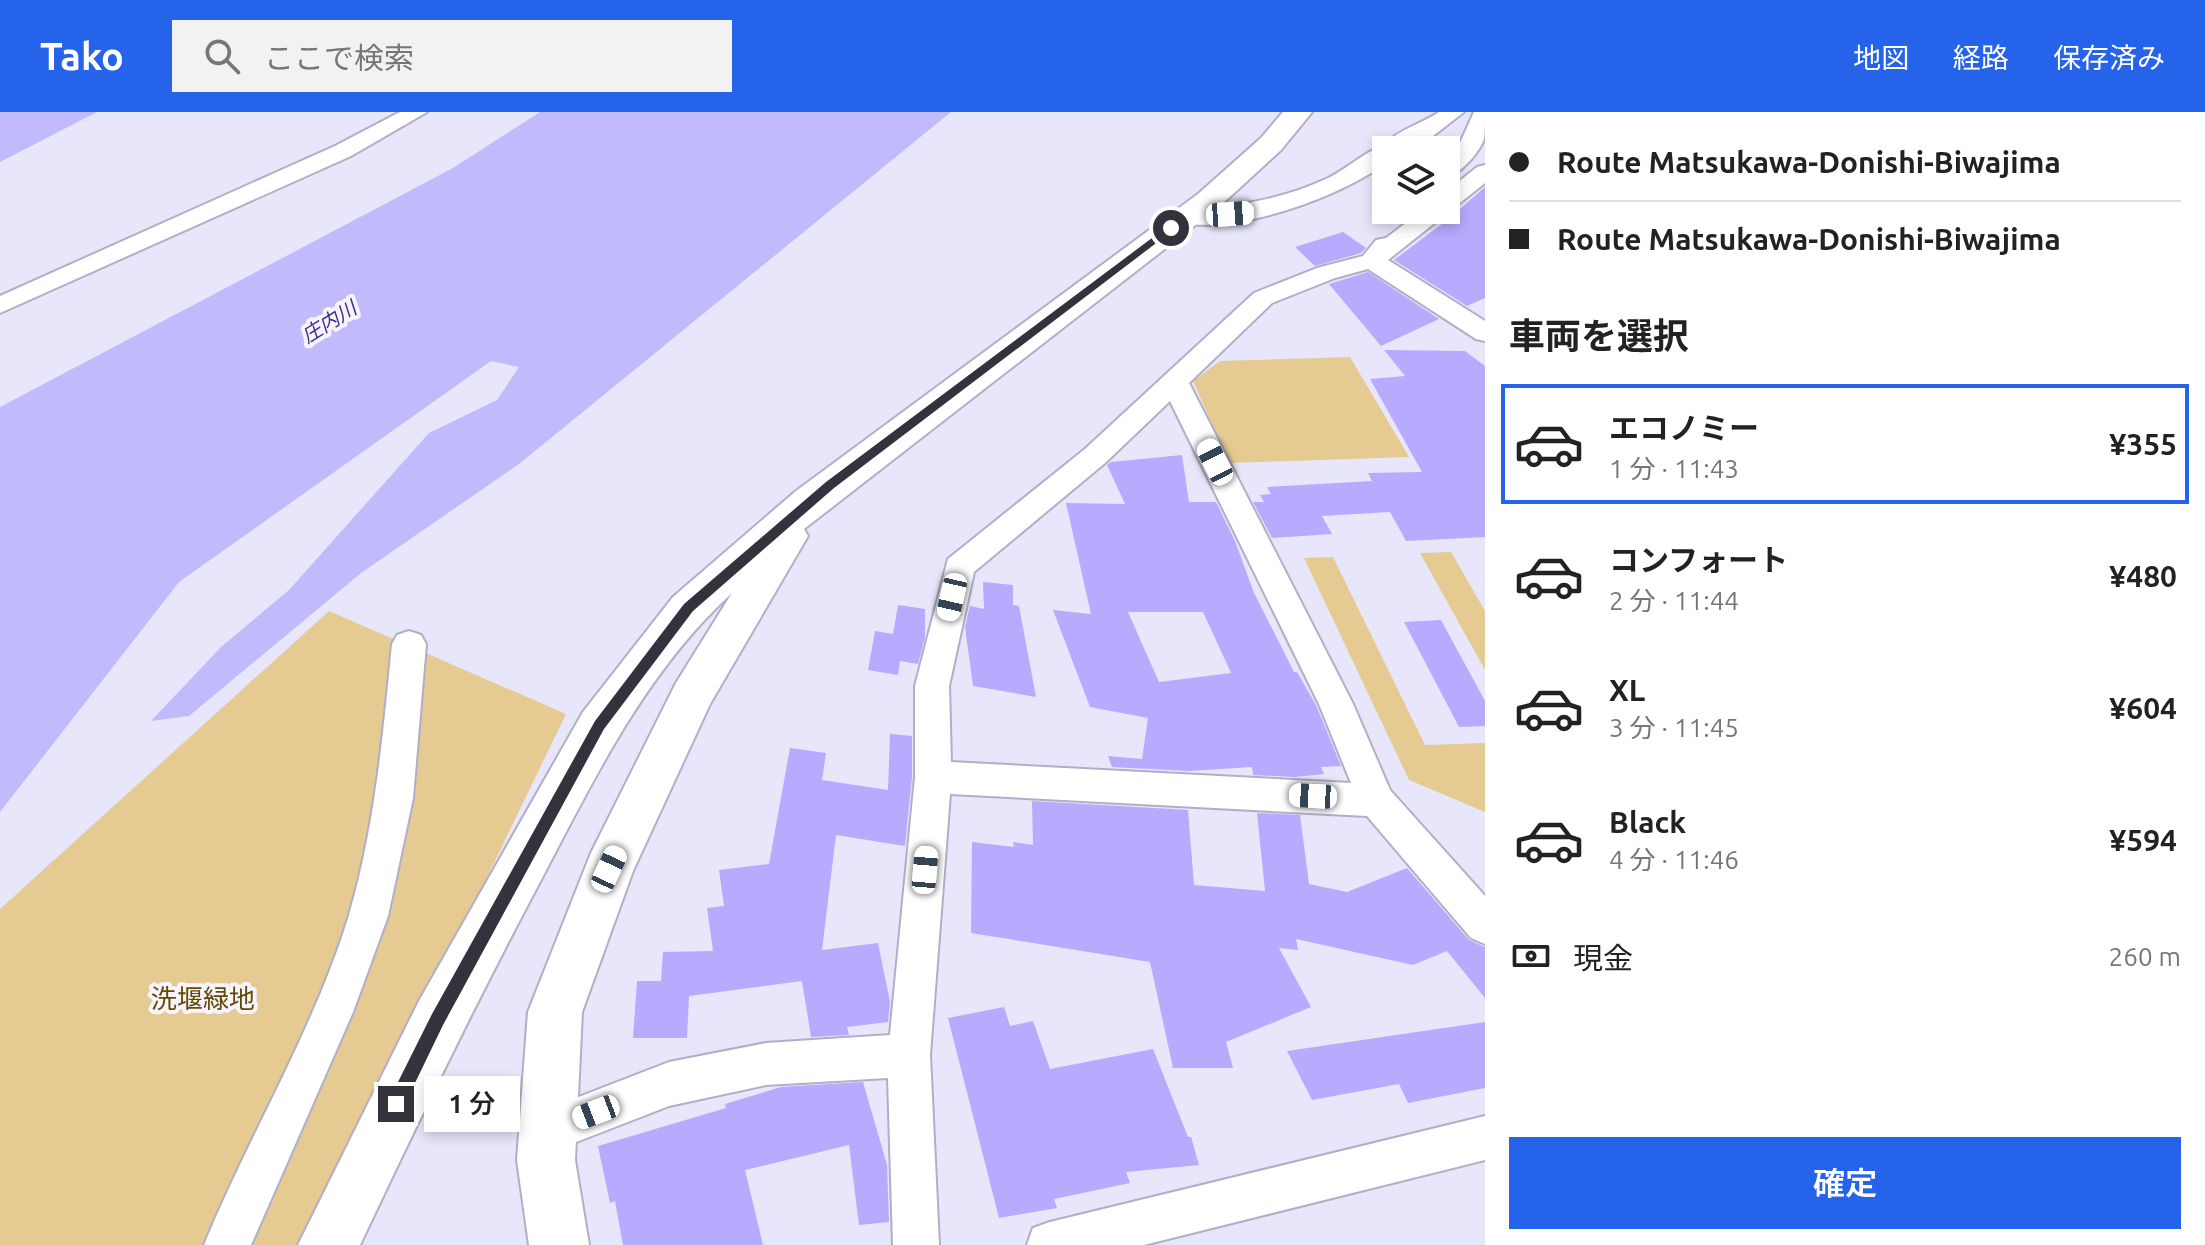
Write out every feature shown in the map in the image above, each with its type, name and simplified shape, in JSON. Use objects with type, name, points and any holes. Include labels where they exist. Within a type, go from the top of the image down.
[{"type":"main road","points":[[328,1245],[438,1020],[599,725],[688,608],[810,501],[1187,217],[1271,144],[1298,112]]},
{"type":"main road","points":[[559,1245],[546,1160],[555,1012],[609,869],[692,696],[810,501]]},
{"type":"street","points":[[0,305],[343,151],[416,112]]},
{"type":"street","points":[[1401,136],[1414,119],[1412,112]]},
{"type":"street","points":[[1415,136],[1453,112]]},
{"type":"street","points":[[1460,156],[1470,146],[1485,112]]},
{"type":"street","points":[[1187,217],[1251,212],[1332,186],[1372,164]]},
{"type":"street","points":[[1460,193],[1485,172]]},
{"type":"street","points":[[1372,261],[1401,224]]},
{"type":"street","points":[[916,1245],[909,1055],[933,777],[932,686],[959,567],[1095,456],[1263,298],[1326,273],[1372,261],[1420,224]]},
{"type":"street","points":[[1372,261],[1485,333]]},
{"type":"street","points":[[1174,381],[1336,704],[1376,800],[1485,925]]},
{"type":"street","points":[[227,1245],[332,1012],[368,916],[395,798],[409,644]]},
{"type":"street","points":[[933,777],[1376,800]]},
{"type":"street","points":[[548,1131],[669,1084],[766,1064],[909,1055]]},
{"type":"street","points":[[1056,1244],[1482,1144]]},
{"type":"green space","points":[[1350,357],[1409,457],[1229,463],[1193,381],[1220,361]]},
{"type":"green space","points":[[1451,552],[1485,611],[1485,670],[1420,553]]},
{"type":"green space","points":[[1333,557],[1425,745],[1485,743],[1485,812],[1409,780],[1304,558]]},
{"type":"green space","name":"洗堰緑地","points":[[329,611],[566,714],[309,1245],[0,1245],[0,909]]},
{"type":"water","points":[[0,112],[97,112],[0,162]]},
{"type":"water","name":"庄内川","points":[[540,112],[951,112],[519,464],[361,573],[189,716],[151,721],[221,647],[289,590],[429,433],[497,400],[519,367],[491,361],[179,582],[0,812],[0,407],[453,168]]},
{"type":"building","points":[[1485,187],[1485,298],[1467,306],[1394,260],[1442,224],[1460,224],[1460,209]]},
{"type":"building","points":[[1343,232],[1366,248],[1361,253],[1315,266],[1295,247]]},
{"type":"building","points":[[1368,272],[1439,319],[1381,346],[1329,284]]},
{"type":"building","points":[[1384,350],[1465,351],[1485,366],[1485,537],[1406,541],[1390,512],[1322,516],[1332,534],[1272,538],[1253,502],[1264,502],[1260,495],[1271,494],[1267,487],[1372,481],[1368,473],[1422,472],[1370,379],[1405,376]]},
{"type":"building","points":[[1182,455],[1189,502],[1216,502],[1235,541],[1254,593],[1294,672],[1297,672],[1316,705],[1341,766],[1321,767],[1324,774],[1295,777],[1253,775],[1252,767],[1189,771],[1112,767],[1108,756],[1142,759],[1148,718],[1090,707],[1053,610],[1091,614],[1066,503],[1125,504],[1107,465],[1111,462]],"holes":[[[1128,612],[1203,612],[1231,673],[1159,682]]]},
{"type":"building","points":[[983,582],[1013,585],[1013,605],[1019,606],[1036,697],[973,686],[965,627],[970,606],[984,609]]},
{"type":"building","points":[[898,605],[925,609],[925,637],[918,664],[900,661],[898,675],[868,670],[875,631],[893,634]]},
{"type":"building","points":[[1441,620],[1485,701],[1485,726],[1459,727],[1404,622]]},
{"type":"building","points":[[890,734],[912,736],[912,777],[905,846],[836,835],[822,950],[878,943],[890,1002],[888,1022],[847,1027],[849,1035],[811,1037],[802,981],[689,996],[687,1038],[633,1038],[637,981],[661,981],[663,952],[713,951],[707,908],[724,906],[719,870],[769,864],[790,748],[826,753],[822,780],[888,790]]},
{"type":"building","points":[[1032,801],[1188,810],[1194,885],[1265,891],[1257,813],[1300,815],[1309,884],[1347,892],[1407,868],[1469,940],[1485,947],[1485,998],[1447,951],[1413,965],[1296,939],[1298,950],[1279,948],[1311,1007],[1226,1042],[1233,1068],[1173,1068],[1150,962],[971,933],[972,842],[1014,847],[1013,842],[1033,845]]},
{"type":"building","points":[[1004,1007],[1010,1026],[1033,1021],[1050,1069],[1153,1049],[1188,1137],[1191,1137],[1199,1165],[1126,1172],[1130,1183],[1054,1199],[1057,1208],[999,1218],[948,1018]]},
{"type":"building","points":[[1485,1022],[1485,1088],[1408,1103],[1399,1084],[1312,1100],[1287,1051]]},
{"type":"building","points":[[863,1082],[887,1165],[889,1222],[859,1225],[849,1145],[745,1170],[763,1245],[623,1245],[615,1201],[610,1203],[598,1146],[726,1108],[725,1104],[781,1087]]},
{"type":"route","points":[[396,1104],[438,1020],[599,725],[688,608],[830,485],[1171,228]]}]
